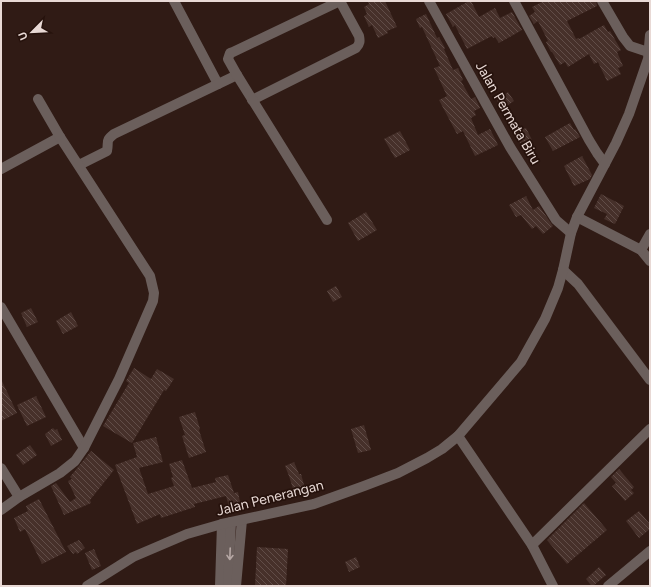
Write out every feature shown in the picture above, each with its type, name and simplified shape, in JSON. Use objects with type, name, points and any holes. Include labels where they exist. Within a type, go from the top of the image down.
[{"type":"street","points":[[174,1],[218,84]]},
{"type":"street","points":[[252,100],[356,48],[359,45],[359,36],[340,1],[230,54],[228,59],[252,100],[327,220]]},
{"type":"street","name":"Jalan Permata Biru","points":[[429,1],[510,147],[556,220],[571,233]]},
{"type":"street","points":[[514,1],[597,153],[605,164]]},
{"type":"street","points":[[602,1],[630,46],[649,57]]},
{"type":"street","name":"Jalan Penerangan","points":[[87,586],[132,557],[188,534],[227,523],[314,504],[398,473],[442,449],[458,436],[521,362],[545,319],[558,288],[571,233],[577,217],[616,143],[629,114],[649,57],[650,35]]},
{"type":"street","points":[[79,165],[107,151],[108,138],[114,134],[237,75]]},
{"type":"street","points":[[1,510],[19,497],[60,473],[75,461],[84,448],[119,379],[153,302],[154,293],[150,276],[60,137],[38,99]]},
{"type":"street","points":[[1,169],[60,137]]},
{"type":"street","points":[[577,217],[641,250],[650,261]]},
{"type":"street","points":[[641,250],[650,234]]},
{"type":"street","points":[[563,270],[578,284],[650,380]]},
{"type":"street","points":[[1,307],[84,448]]},
{"type":"street","points":[[532,545],[650,429]]},
{"type":"street","points":[[458,436],[532,545],[553,586]]},
{"type":"street","points":[[1,468],[19,497]]},
{"type":"street","points":[[236,586],[242,520]]},
{"type":"street","points":[[220,586],[227,523]]},
{"type":"street","points":[[227,523],[228,586]]},
{"type":"street","points":[[608,586],[650,551]]},
{"type":"building","points":[[368,1],[385,1],[397,27],[387,31],[388,33],[378,38],[372,25],[369,27],[364,16],[367,14],[364,7],[369,4]]},
{"type":"building","points":[[471,1],[479,17],[495,8],[500,18],[512,12],[522,30],[499,43],[495,37],[493,38],[492,36],[467,49],[455,25],[453,27],[446,14]]},
{"type":"building","points":[[544,1],[596,1],[597,6],[567,21],[576,39],[579,39],[604,25],[608,32],[610,31],[621,50],[617,52],[623,66],[618,68],[621,74],[607,81],[598,62],[594,64],[589,54],[568,67],[565,62],[560,65],[546,42],[548,41],[538,21],[534,24],[529,16],[535,12],[532,7]]},
{"type":"building","points":[[426,14],[437,38],[439,37],[445,48],[444,49],[453,70],[458,68],[463,80],[461,81],[471,99],[475,97],[480,108],[474,111],[476,115],[471,118],[478,135],[490,129],[498,145],[475,156],[463,131],[457,134],[439,100],[447,96],[434,68],[440,66],[422,27],[420,28],[416,19]]},
{"type":"building","points":[[508,92],[514,101],[502,109],[497,100]]},
{"type":"building","points":[[570,123],[580,137],[553,151],[545,137]]},
{"type":"building","points":[[526,128],[532,140],[524,144],[523,142],[520,143],[515,133]]},
{"type":"building","points":[[400,131],[410,150],[395,158],[384,139]]},
{"type":"building","points":[[582,156],[592,175],[590,179],[574,186],[564,166]]},
{"type":"building","points":[[601,194],[624,206],[615,224],[604,219],[607,214],[594,208]]},
{"type":"building","points":[[526,196],[533,210],[539,206],[553,226],[543,234],[536,226],[532,229],[521,215],[516,217],[509,205]]},
{"type":"building","points":[[366,212],[377,230],[358,241],[348,223]]},
{"type":"building","points":[[336,286],[342,297],[333,302],[327,291]]},
{"type":"building","points":[[31,308],[38,322],[27,327],[21,313]]},
{"type":"building","points":[[71,312],[78,326],[63,334],[56,321]]},
{"type":"building","points":[[134,368],[151,379],[157,369],[174,379],[166,391],[164,390],[132,443],[103,426],[129,383],[126,381]]},
{"type":"building","points":[[1,379],[17,413],[1,421]]},
{"type":"building","points":[[36,396],[46,417],[27,426],[17,405]]},
{"type":"building","points":[[195,412],[206,452],[189,458],[182,436],[185,435],[179,417]]},
{"type":"building","points":[[364,425],[371,450],[358,453],[351,429]]},
{"type":"building","points":[[53,428],[55,430],[57,429],[62,440],[51,446],[45,434]]},
{"type":"building","points":[[156,437],[163,462],[139,468],[148,494],[174,486],[169,464],[182,460],[192,488],[216,482],[215,478],[228,475],[234,493],[238,492],[241,507],[230,510],[226,496],[194,504],[195,507],[161,518],[160,514],[137,524],[115,465],[137,457],[133,443]]},
{"type":"building","points":[[30,445],[37,455],[23,465],[16,455]]},
{"type":"building","points":[[91,451],[114,470],[90,500],[91,503],[64,515],[51,486],[56,483],[70,502],[76,498],[68,481],[72,479],[70,477]]},
{"type":"building","points":[[294,462],[299,474],[301,474],[306,492],[295,495],[285,466]]},
{"type":"building","points":[[619,469],[634,487],[631,490],[634,493],[625,501],[612,486],[616,483],[611,477]]},
{"type":"building","points":[[39,499],[66,552],[42,564],[25,529],[20,532],[14,518],[28,511],[26,506]]},
{"type":"building","points":[[584,503],[607,530],[567,564],[547,540]]},
{"type":"building","points":[[639,511],[650,524],[650,529],[639,538],[626,521]]},
{"type":"building","points":[[79,540],[85,548],[77,554],[76,552],[73,554],[67,546]]},
{"type":"building","points":[[257,547],[288,549],[286,586],[255,586]]},
{"type":"building","points":[[94,549],[101,566],[92,570],[85,553]]},
{"type":"building","points":[[356,557],[360,567],[349,572],[345,562]]},
{"type":"building","points":[[599,567],[606,575],[592,586],[586,579]]}]
